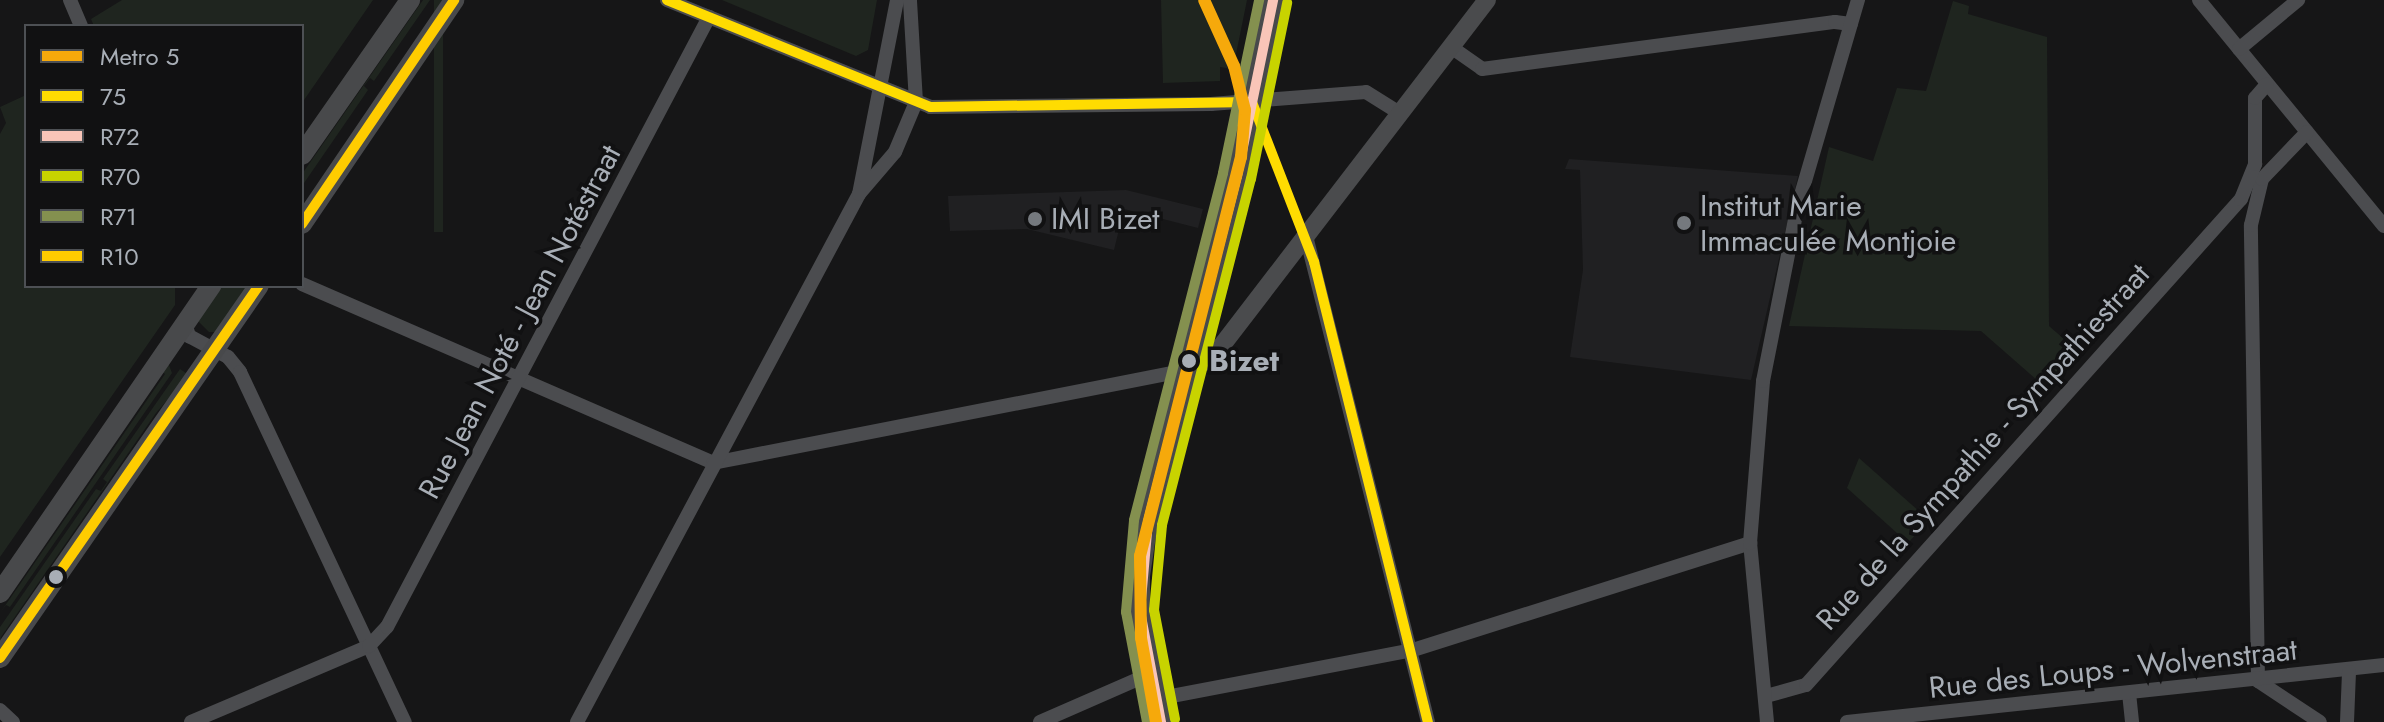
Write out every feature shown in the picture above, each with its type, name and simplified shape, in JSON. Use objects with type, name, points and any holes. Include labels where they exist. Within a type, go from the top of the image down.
[{"type":"main road","points":[[304,152],[410,0]]},
{"type":"main road","points":[[304,221],[454,0]]},
{"type":"main road","points":[[1161,722],[1150,674],[1140,576],[1252,102],[1273,0]]},
{"type":"main road","points":[[0,593],[210,288]]},
{"type":"main road","points":[[0,658],[258,288]]},
{"type":"street","points":[[70,0],[80,24]]},
{"type":"street","points":[[667,0],[930,107],[1252,102],[1366,92],[1400,113]]},
{"type":"street","points":[[859,194],[897,0]]},
{"type":"street","points":[[577,722],[859,194],[895,152],[916,102],[910,0]]},
{"type":"street","points":[[304,285],[713,463],[1189,370],[1213,357],[1487,0]]},
{"type":"street","points":[[1767,722],[1750,543],[1763,381],[1798,205],[1858,0]]},
{"type":"street","points":[[2199,0],[2384,226]]},
{"type":"street","points":[[2239,49],[2298,0]]},
{"type":"street","name":"Rue Jean Noté - Jean Notéstraat","points":[[369,646],[387,627],[709,17]]},
{"type":"street","points":[[1451,47],[1482,69],[1835,22],[1851,24]]},
{"type":"street","points":[[2267,84],[2255,98],[2257,178],[2251,225],[2258,681],[2320,722]]},
{"type":"street","name":"Rue de la Sympathie - Sympathiestraat","points":[[1766,696],[1806,685],[2257,178],[2307,132]]},
{"type":"street","points":[[2228,213],[2251,225]]},
{"type":"street","points":[[1306,236],[1413,650],[1428,722]]},
{"type":"street","points":[[185,323],[189,336],[214,349],[240,372],[405,722]]},
{"type":"street","points":[[1156,699],[1413,650],[1750,543]]},
{"type":"street","points":[[191,722],[369,646]]},
{"type":"street","name":"Rue des Loups - Wolvenstraat","points":[[1847,722],[2349,672],[2384,665]]},
{"type":"street","points":[[2347,722],[2349,672]]},
{"type":"street","points":[[1040,722],[1150,674]]},
{"type":"street","points":[[2129,693],[2132,722]]},
{"type":"street","points":[[0,710],[13,722]]},
{"type":"shaded area","points":[[122,0],[373,0],[304,100],[304,24],[93,24],[91,19]]},
{"type":"shaded area","points":[[423,0],[430,0],[374,81],[370,78],[364,86],[368,90],[304,183],[304,171]]},
{"type":"shaded area","points":[[434,0],[443,0],[443,232],[434,232]]},
{"type":"shaded area","points":[[722,0],[877,0],[868,50],[856,56]]},
{"type":"shaded area","points":[[1161,0],[1247,0],[1233,69],[1220,67],[1220,81],[1163,83]]},
{"type":"shaded area","points":[[1953,1],[1969,6],[1968,14],[2047,37],[2049,326],[2079,352],[2047,389],[1981,331],[1789,326],[1829,147],[1873,161],[1897,88],[1926,91]]},
{"type":"shaded area","points":[[24,96],[24,288],[175,288],[175,305],[0,557],[0,134],[6,123],[0,107]]},
{"type":"shaded area","name":"Institut Marie Immaculée Montjoie","points":[[1569,159],[1798,176],[1751,380],[1570,357],[1583,270],[1580,170],[1565,169]]},
{"type":"shaded area","name":"IMI Bizet","points":[[1126,190],[1203,209],[1198,228],[1124,209],[1114,250],[1027,229],[950,231],[948,196]]},
{"type":"shaded area","points":[[217,288],[250,288],[217,332],[209,332],[198,321]]},
{"type":"shaded area","points":[[167,360],[172,373],[10,607],[6,605],[0,613],[165,374],[160,370]]},
{"type":"shaded area","points":[[180,369],[189,375],[156,413],[1,637],[0,646],[0,627],[96,489],[101,491],[107,482],[103,479]]},
{"type":"shaded area","points":[[1859,458],[1929,520],[1908,543],[1847,488]]},
{"type":"metro line","name":"5","points":[[1156,722],[1141,638],[1140,556],[1241,157],[1245,110],[1234,66],[1204,0]]},
{"type":"transit line","name":"R10","points":[[304,221],[454,0]]},
{"type":"transit line","name":"75","points":[[667,0],[930,107],[1252,102]]},
{"type":"transit line","name":"R71","points":[[1147,722],[1126,612],[1134,520],[1223,173],[1259,0]]},
{"type":"transit line","name":"R72","points":[[1161,722],[1140,611],[1148,522],[1237,176],[1273,0]]},
{"type":"transit line","name":"R70","points":[[1175,719],[1154,610],[1162,525],[1251,179],[1287,3]]},
{"type":"transit line","name":"75","points":[[1252,102],[1314,262],[1428,722]]},
{"type":"transit line","name":"R10","points":[[0,658],[258,288]]},
{"type":"place","name":"IMI Bizet","points":[[1035,219]]},
{"type":"place","name":"Institut Marie Immaculée Montjoie","points":[[1684,223]]},
{"type":"place","name":"Bizet","points":[[1189,361]]}]
